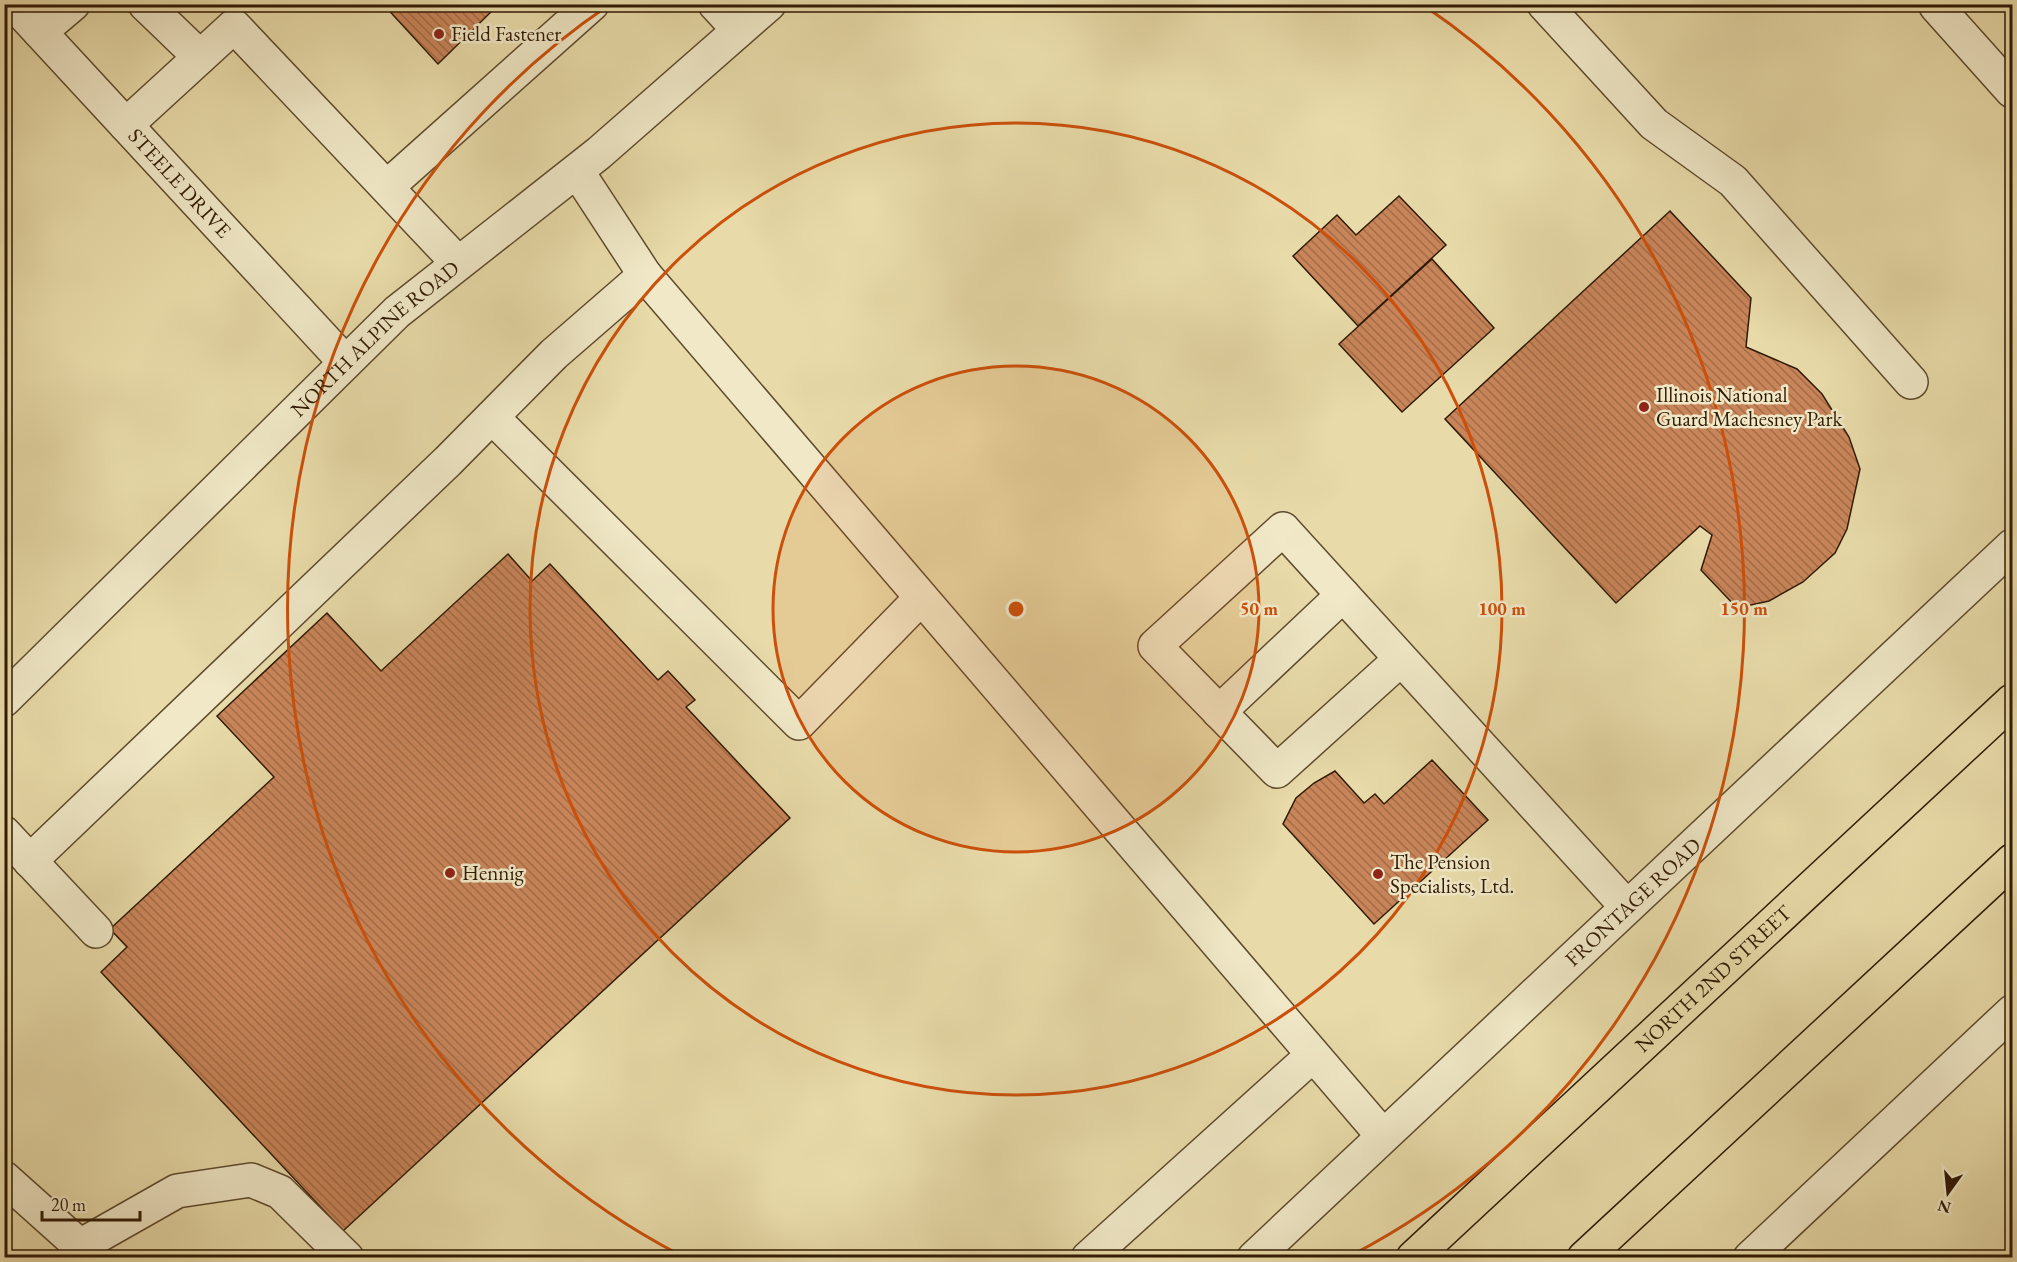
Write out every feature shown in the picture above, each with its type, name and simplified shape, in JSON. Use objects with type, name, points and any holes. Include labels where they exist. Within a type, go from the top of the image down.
[{"type":"main road","name":"NORTH 2ND STREET","points":[[1413,1257],[2013,701]]},
{"type":"main road","points":[[1584,1257],[2013,861]]},
{"type":"street","name":"STEELE DRIVE","points":[[15,4],[345,362]]},
{"type":"street","points":[[40,32],[73,4]]},
{"type":"street","points":[[145,4],[200,57]]},
{"type":"street","points":[[387,187],[592,4]]},
{"type":"street","points":[[715,4],[739,30]]},
{"type":"street","name":"NORTH ALPINE ROAD","points":[[4,700],[396,312],[577,171],[769,4]]},
{"type":"street","points":[[1544,4],[1654,124],[1733,181],[1911,382]]},
{"type":"street","points":[[1936,6],[2013,91]]},
{"type":"street","points":[[126,125],[234,26],[458,263]]},
{"type":"street","points":[[577,171],[645,275],[1383,1136]]},
{"type":"street","points":[[30,861],[492,417],[554,354],[645,275]]},
{"type":"street","points":[[492,417],[799,723],[921,598]]},
{"type":"street","points":[[1401,659],[1277,771],[1155,646],[1283,529],[1627,907]]},
{"type":"street","name":"FRONTAGE ROAD","points":[[1254,1257],[2013,546]]},
{"type":"street","points":[[1219,712],[1343,595]]},
{"type":"street","points":[[4,833],[96,931]]},
{"type":"street","points":[[1750,1257],[2013,1012]]},
{"type":"street","points":[[1088,1257],[1313,1055]]},
{"type":"street","points":[[4,1178],[83,1252],[177,1191],[251,1180],[280,1192],[346,1257]]},
{"type":"building","name":"Field Fastener","points":[[383,4],[499,4],[438,64]]},
{"type":"building","points":[[1399,196],[1446,245],[1358,326],[1293,256],[1337,215],[1356,235]]},
{"type":"building","name":"Illinois National Guard Machesney Park","points":[[1670,211],[1751,298],[1746,347],[1797,369],[1822,394],[1849,437],[1860,469],[1847,529],[1835,553],[1803,582],[1769,601],[1737,608],[1701,570],[1712,535],[1700,526],[1616,603],[1445,419]]},
{"type":"building","points":[[1432,259],[1494,328],[1402,412],[1339,344]]},
{"type":"building","name":"Hennig","points":[[508,554],[532,581],[550,564],[658,680],[668,671],[695,700],[686,707],[790,818],[343,1231],[101,972],[127,947],[110,929],[274,777],[217,716],[327,613],[381,671]]},
{"type":"building","name":"The Pension Specialists, Ltd.","points":[[1432,760],[1488,820],[1374,924],[1283,824],[1296,798],[1314,783],[1335,771],[1364,803],[1375,794],[1384,804]]},
{"type":"place","name":"Field Fastener","points":[[439,34]]},
{"type":"place","name":"Illinois National Guard Machesney Park","points":[[1644,407]]},
{"type":"place","name":"Hennig","points":[[450,873]]},
{"type":"place","name":"The Pension Specialists, Ltd.","points":[[1378,874]]}]
